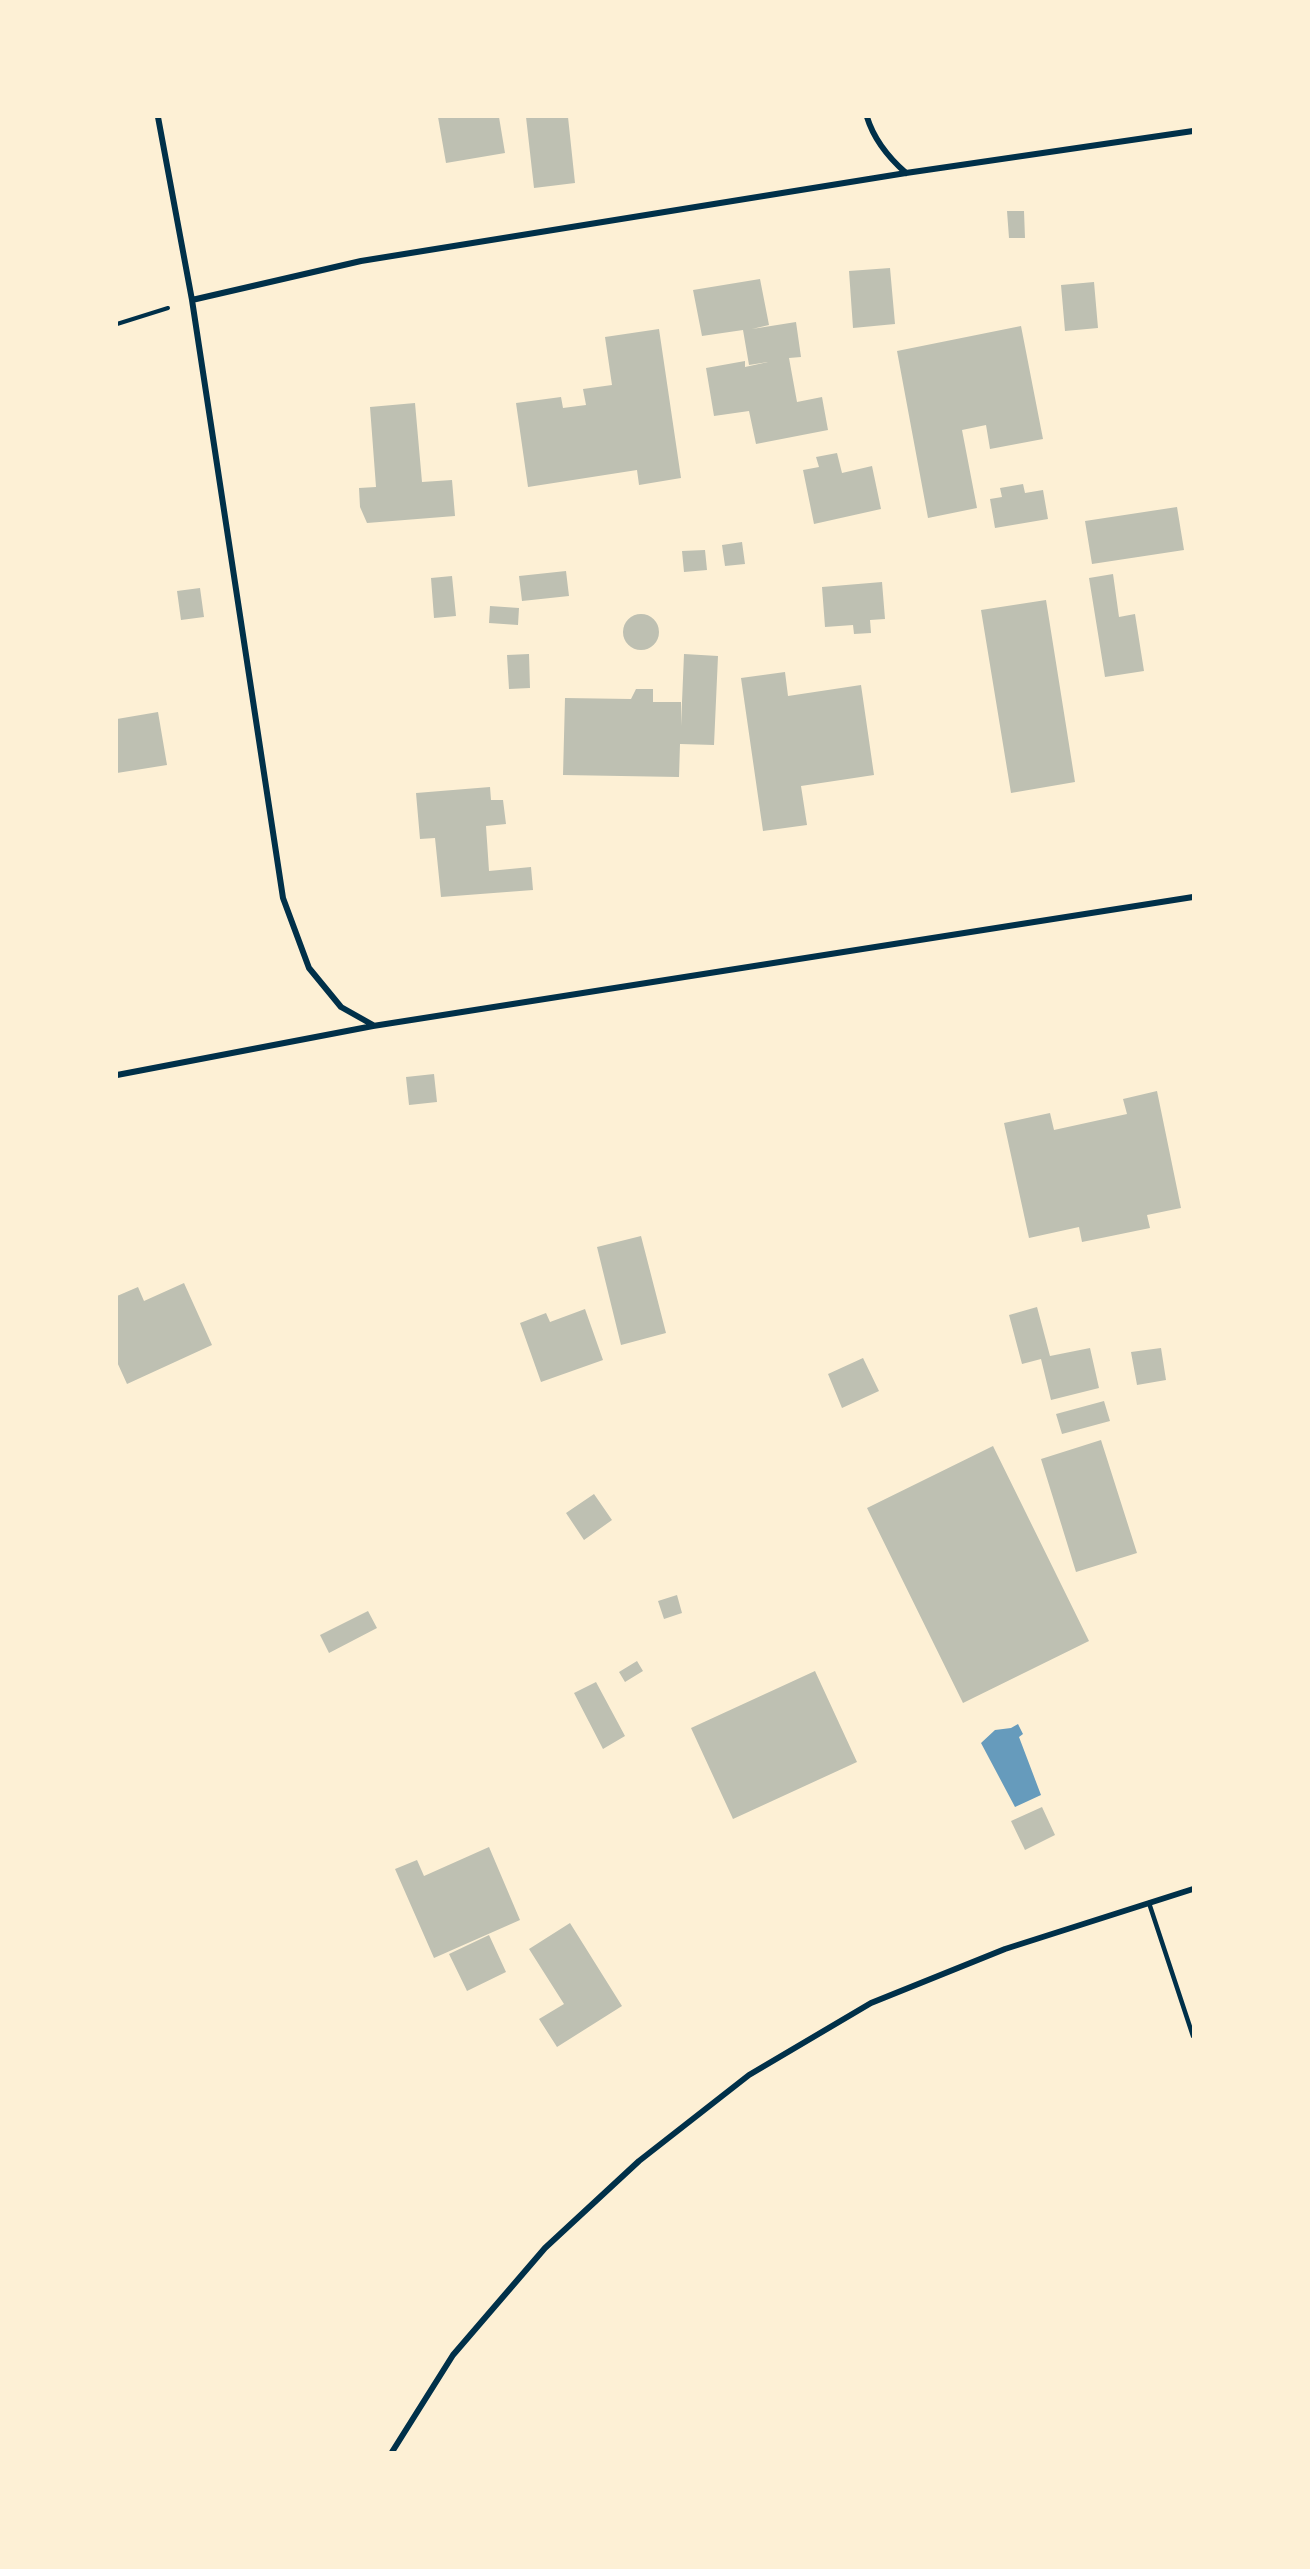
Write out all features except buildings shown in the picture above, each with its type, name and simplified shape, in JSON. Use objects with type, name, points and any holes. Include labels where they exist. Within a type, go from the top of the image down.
[{"type":"street","points":[[158,117],[192,300],[283,898],[309,968],[341,1007],[373,1026]]},
{"type":"street","points":[[867,117],[870,128],[890,159],[906,173]]},
{"type":"street","points":[[192,300],[361,261],[906,173],[1193,131]]},
{"type":"street","points":[[117,1075],[373,1026],[1193,897]]},
{"type":"street","points":[[392,2452],[453,2355],[545,2248],[639,2161],[749,2075],[871,2003],[1005,1949],[1193,1889]]},
{"type":"lane","points":[[1149,1904],[1193,2036]]},
{"type":"path","points":[[117,324],[192,300]]},
{"type":"water","points":[[1018,1724],[1023,1734],[1019,1737],[1041,1795],[1015,1807],[981,1743],[995,1730],[1011,1728]]}]
